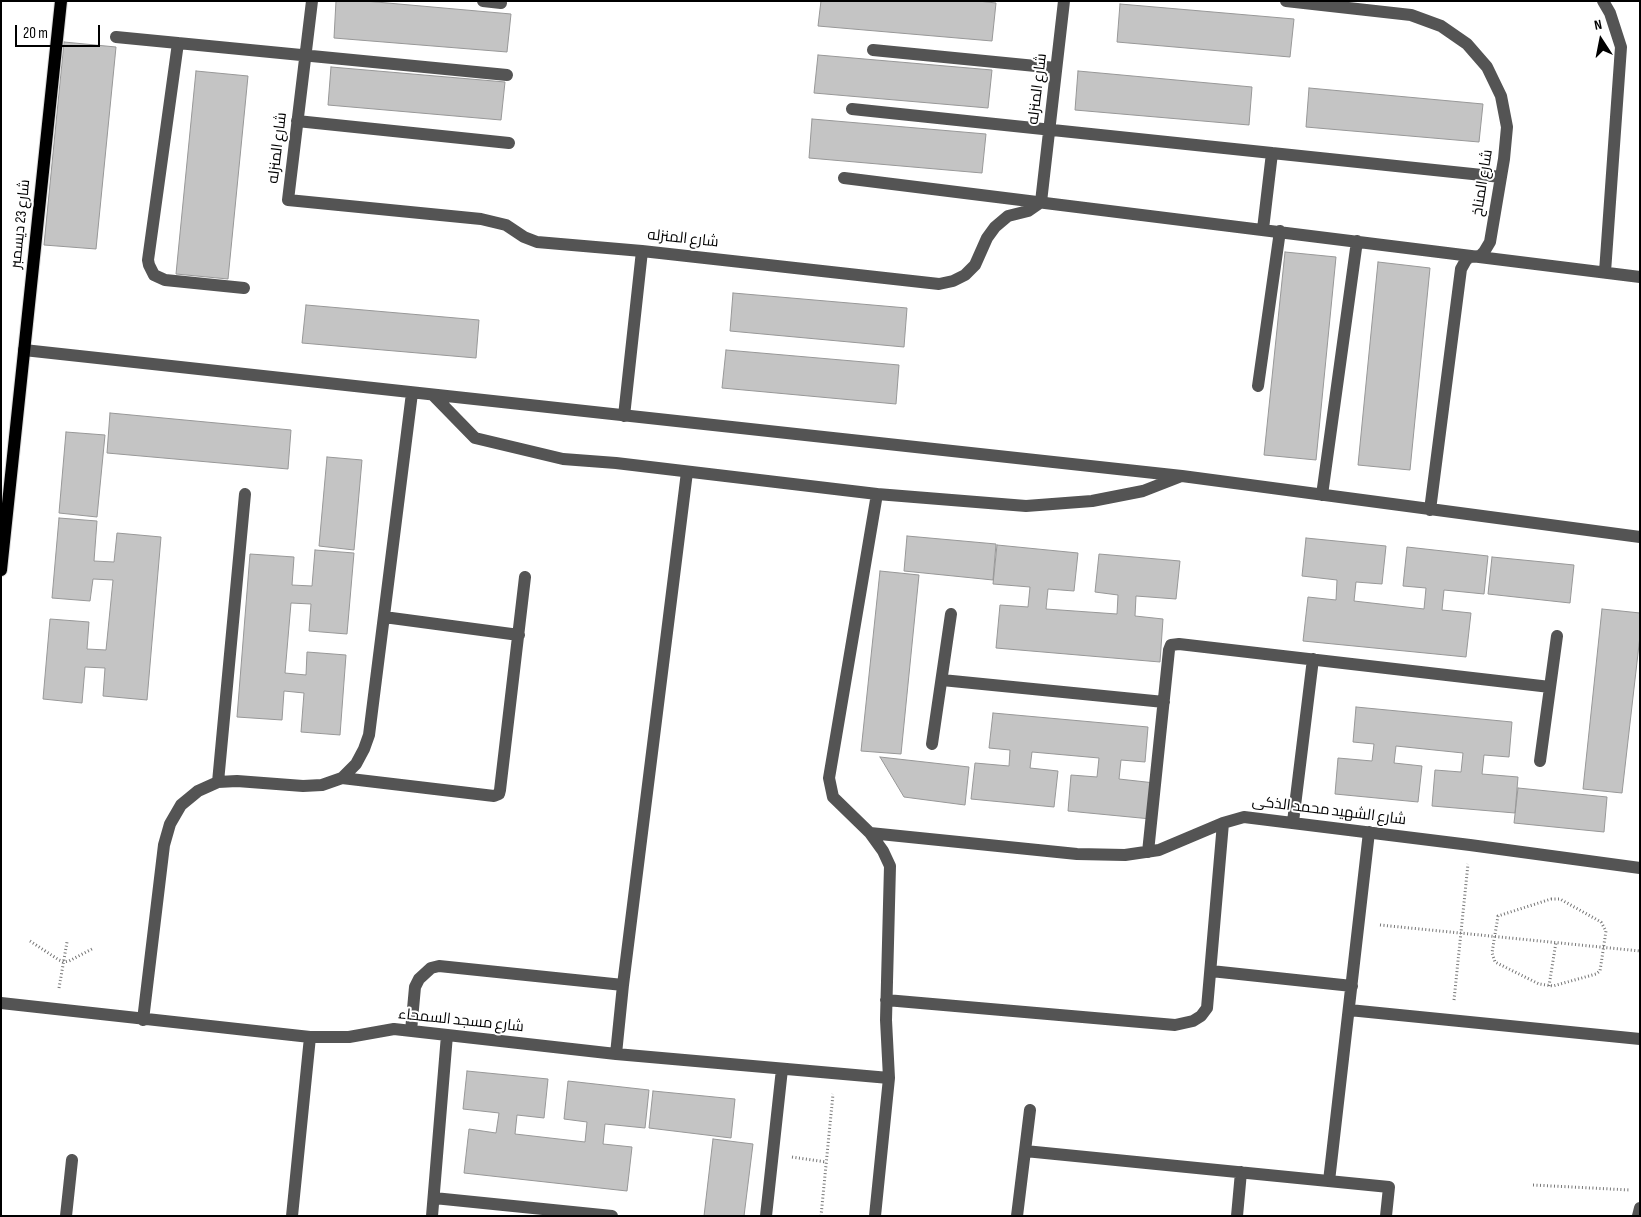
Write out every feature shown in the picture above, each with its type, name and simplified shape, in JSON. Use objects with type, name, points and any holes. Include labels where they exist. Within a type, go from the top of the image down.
[{"type":"main road","name":"شارع 23 ديسمبر","points":[[1,570],[61,1]]},
{"type":"street","name":"شارع المنزله","points":[[312,1],[288,200],[481,219],[506,226],[536,242],[642,251],[939,284],[953,282],[965,275],[974,265],[987,238],[1008,216],[1028,210],[1041,202],[1064,1]]},
{"type":"street","points":[[484,1],[501,3]]},
{"type":"street","name":"شارع المناخ","points":[[1286,1],[1411,15],[1441,26],[1467,44],[1487,67],[1501,96],[1507,127],[1490,242],[1488,248],[1480,256],[1470,257],[1461,269],[1430,510]]},
{"type":"street","points":[[1603,1],[1610,13],[1621,47],[1605,272]]},
{"type":"street","points":[[116,37],[507,76]]},
{"type":"street","points":[[178,43],[148,260],[149,265],[154,275],[165,280],[244,288]]},
{"type":"street","points":[[873,50],[1056,68]]},
{"type":"street","points":[[852,109],[1501,177]]},
{"type":"street","points":[[297,121],[509,143]]},
{"type":"street","points":[[1263,229],[1272,153]]},
{"type":"street","points":[[844,178],[1640,277]]},
{"type":"street","points":[[1258,386],[1280,231]]},
{"type":"street","points":[[1322,495],[1357,241]]},
{"type":"street","points":[[624,416],[642,251]]},
{"type":"street","points":[[24,350],[1182,476],[1640,536]]},
{"type":"street","points":[[342,778],[356,764],[369,735],[412,393]]},
{"type":"street","points":[[433,395],[475,438],[563,459],[616,463],[877,494],[1026,506],[1092,501],[1143,491],[1182,476]]},
{"type":"street","points":[[616,1054],[687,472]]},
{"type":"street","points":[[218,782],[245,494]]},
{"type":"street","points":[[875,1216],[889,1078],[886,1000],[890,866],[883,851],[870,833],[833,797],[828,778],[877,494]]},
{"type":"street","points":[[144,1020],[164,845],[170,824],[181,805],[198,791],[218,782],[237,781],[303,786],[322,784],[342,778],[494,796],[499,794],[525,577]]},
{"type":"street","points":[[932,744],[951,614]]},
{"type":"street","points":[[384,617],[518,635]]},
{"type":"street","points":[[1540,761],[1557,636]]},
{"type":"street","points":[[1148,852],[1169,650],[1172,645],[1179,644],[1550,687]]},
{"type":"street","points":[[1293,822],[1313,659]]},
{"type":"street","points":[[942,680],[1164,702]]},
{"type":"street","name":"شارع الشهيد محمد الذكى","points":[[870,833],[1077,854],[1124,855],[1159,850],[1223,823],[1244,817],[1640,868]]},
{"type":"street","points":[[886,1000],[1175,1025],[1184,1024],[1201,1016],[1207,1008],[1223,823]]},
{"type":"street","points":[[1329,1181],[1369,832]]},
{"type":"street","points":[[411,1031],[415,987],[424,973],[431,968],[439,966],[623,985]]},
{"type":"street","points":[[1210,971],[1352,986]]},
{"type":"street","name":"شارع مسجد السمحاء","points":[[1,1003],[310,1037],[349,1037],[394,1029],[616,1054],[889,1078]]},
{"type":"street","points":[[1349,1010],[1640,1039]]},
{"type":"street","points":[[432,1216],[447,1035]]},
{"type":"street","points":[[292,1216],[310,1037]]},
{"type":"street","points":[[766,1216],[782,1069]]},
{"type":"street","points":[[1017,1216],[1030,1110]]},
{"type":"street","points":[[1025,1151],[1390,1187],[1386,1216]]},
{"type":"street","points":[[66,1216],[72,1160]]},
{"type":"street","points":[[1237,1216],[1241,1172]]},
{"type":"street","points":[[434,1198],[612,1216]]},
{"type":"street","points":[[1638,1216],[1640,1208]]},
{"type":"path","points":[[1451,1020],[1470,845]]},
{"type":"path","points":[[1560,899],[1601,922],[1606,931],[1601,968],[1598,972],[1553,986],[1539,984],[1495,962],[1492,953],[1494,936],[1497,918],[1500,914],[1542,900],[1560,899]]},
{"type":"path","points":[[1359,922],[1640,951]]},
{"type":"path","points":[[30,941],[64,962],[92,949]]},
{"type":"path","points":[[55,1010],[67,942]]},
{"type":"path","points":[[1549,986],[1556,942]]},
{"type":"path","points":[[820,1216],[835,1073]]},
{"type":"path","points":[[772,1154],[826,1162]]},
{"type":"path","points":[[1534,1185],[1640,1190]]},
{"type":"building","points":[[336,1],[365,1],[511,14],[507,52],[334,38]]},
{"type":"building","points":[[821,1],[978,1],[996,3],[992,41],[818,26]]},
{"type":"building","points":[[1120,4],[1294,19],[1290,57],[1117,42]]},
{"type":"building","points":[[64,42],[116,47],[96,249],[44,245]]},
{"type":"building","points":[[818,55],[992,70],[988,108],[814,93]]},
{"type":"building","points":[[331,67],[505,82],[501,120],[328,105]]},
{"type":"building","points":[[196,71],[248,76],[228,279],[176,274]]},
{"type":"building","points":[[1078,71],[1252,87],[1249,125],[1075,110]]},
{"type":"building","points":[[1309,88],[1483,104],[1479,142],[1306,127]]},
{"type":"building","points":[[812,119],[986,134],[982,173],[809,158]]},
{"type":"building","points":[[1285,252],[1336,257],[1316,460],[1264,455]]},
{"type":"building","points":[[1378,262],[1430,268],[1410,470],[1358,465]]},
{"type":"building","points":[[733,293],[907,308],[904,347],[730,331]]},
{"type":"building","points":[[306,305],[479,320],[476,358],[302,343]]},
{"type":"building","points":[[726,350],[899,365],[896,404],[722,388]]},
{"type":"building","points":[[110,413],[291,430],[288,469],[107,453]]},
{"type":"building","points":[[66,432],[105,435],[97,517],[59,513]]},
{"type":"building","points":[[327,457],[362,460],[354,550],[319,546]]},
{"type":"building","points":[[59,518],[97,521],[94,561],[114,562],[117,533],[161,537],[147,700],[103,696],[105,668],[85,667],[82,703],[43,699],[50,619],[89,622],[87,649],[106,650],[113,580],[93,579],[90,601],[52,598]]},
{"type":"building","points":[[907,536],[996,544],[993,580],[904,571]]},
{"type":"building","points":[[1306,538],[1386,546],[1382,584],[1356,582],[1354,601],[1424,609],[1426,588],[1403,586],[1407,547],[1488,556],[1484,594],[1444,590],[1442,610],[1471,613],[1466,657],[1303,641],[1308,597],[1336,600],[1337,580],[1302,576]]},
{"type":"building","points":[[997,545],[1078,553],[1074,591],[1048,589],[1046,609],[1117,614],[1118,595],[1095,592],[1099,554],[1180,561],[1176,599],[1136,596],[1135,616],[1163,619],[1160,662],[996,648],[1000,605],[1028,607],[1030,587],[993,584]]},
{"type":"building","points":[[315,550],[354,553],[347,634],[309,631],[311,604],[291,603],[285,673],[306,675],[307,652],[346,655],[340,735],[301,732],[304,693],[284,691],[282,720],[237,717],[250,554],[294,557],[292,585],[312,586]]},
{"type":"building","points":[[1492,557],[1574,565],[1570,603],[1488,594]]},
{"type":"building","points":[[880,571],[919,575],[901,754],[861,751]]},
{"type":"building","points":[[1602,609],[1640,613],[1640,636],[1622,793],[1583,789]]},
{"type":"building","points":[[1356,707],[1512,722],[1509,757],[1484,755],[1482,774],[1518,777],[1515,813],[1432,806],[1435,770],[1461,772],[1463,753],[1396,746],[1394,763],[1422,766],[1418,802],[1335,794],[1338,758],[1372,761],[1374,744],[1353,742]]},
{"type":"building","points":[[993,713],[1148,727],[1145,762],[1121,760],[1119,779],[1155,783],[1151,819],[1068,811],[1071,775],[1097,777],[1099,758],[1032,752],[1030,768],[1058,771],[1054,807],[971,799],[975,763],[1009,766],[1010,750],[989,748]]},
{"type":"building","points":[[880,757],[969,767],[965,805],[904,797]]},
{"type":"building","points":[[1518,788],[1607,797],[1604,832],[1514,823]]},
{"type":"building","points":[[467,1071],[548,1079],[544,1118],[517,1115],[515,1134],[585,1142],[587,1122],[564,1119],[568,1081],[649,1090],[645,1128],[605,1124],[603,1144],[632,1147],[627,1191],[464,1173],[469,1129],[496,1133],[499,1113],[463,1109]]},
{"type":"building","points":[[653,1091],[735,1099],[731,1138],[649,1128]]},
{"type":"building","points":[[713,1139],[753,1144],[744,1216],[704,1216]]}]
